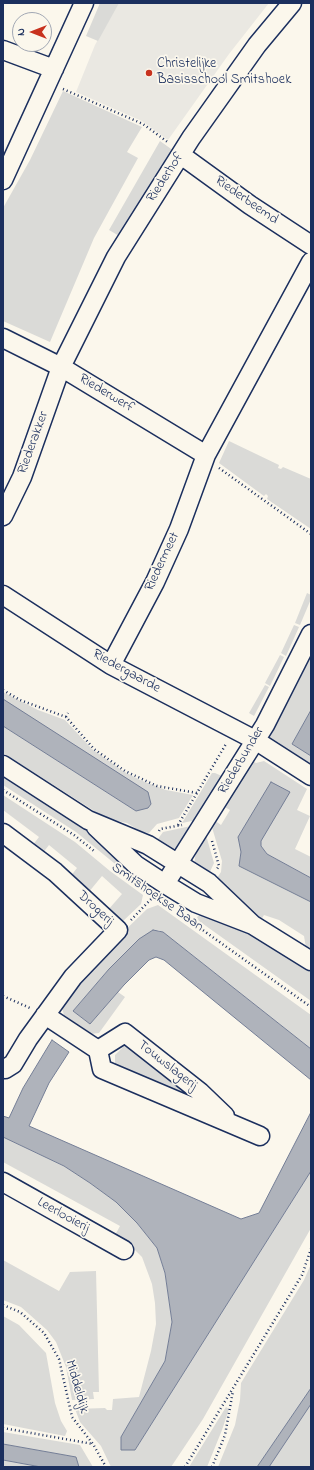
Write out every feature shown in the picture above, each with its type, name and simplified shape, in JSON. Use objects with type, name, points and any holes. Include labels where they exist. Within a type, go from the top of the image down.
[{"type":"street","points":[[3,180],[84,3]]},
{"type":"street","name":"Riederhof","points":[[61,367],[116,257],[191,138],[257,45],[292,3]]},
{"type":"street","points":[[3,50],[51,76]]},
{"type":"street","name":"Riederbeemd","points":[[181,155],[250,205],[311,245]]},
{"type":"street","name":"Riedermeet","points":[[111,665],[155,582],[179,529],[206,454],[311,262]]},
{"type":"street","name":"Riederwerf","points":[[3,338],[61,367],[206,454]]},
{"type":"street","name":"Riederakker","points":[[3,516],[22,477],[61,367]]},
{"type":"street","name":"Riedergaarde","points":[[3,595],[111,665],[255,740],[311,776]]},
{"type":"street","name":"Riederbunder","points":[[160,894],[268,718],[311,634]]},
{"type":"street","name":"Smitshoekse Baan","points":[[3,766],[88,820],[148,845],[209,883],[253,925]]},
{"type":"street","name":"Smitshoekse Baan","points":[[88,820],[136,865],[160,894],[196,903],[253,925],[311,960]]},
{"type":"street","name":"Drogerij","points":[[3,833],[55,872],[118,930],[73,978],[28,1039],[13,1064],[4,1068]]},
{"type":"street","points":[[45,1015],[98,1050]]},
{"type":"street","name":"Touwslagerij","points":[[231,1122],[200,1092],[125,1033],[98,1050],[102,1069],[231,1122],[260,1136]]},
{"type":"street","name":"Leerlooierij","points":[[3,1182],[124,1250]]},
{"type":"path","points":[[51,76],[143,124],[175,147],[181,155]]},
{"type":"path","points":[[206,454],[219,468],[311,534]]},
{"type":"path","points":[[3,690],[20,700],[66,717],[94,749],[125,771],[157,786],[197,794]]},
{"type":"path","points":[[66,717],[68,713]]},
{"type":"path","points":[[177,826],[235,730]]},
{"type":"path","name":"Smitshoekse Baan","points":[[3,790],[74,835],[98,854]]},
{"type":"path","name":"Smitshoekse Baan","points":[[147,892],[160,894]]},
{"type":"path","points":[[118,930],[127,924],[160,894]]},
{"type":"path","name":"Smitshoekse Baan","points":[[186,918],[311,1007]]},
{"type":"path","points":[[3,996],[45,1015]]},
{"type":"path","points":[[185,1467],[302,1275],[311,1249]]},
{"type":"path","name":"Middeldijk","points":[[3,1305],[20,1312],[44,1333],[59,1359],[72,1416],[93,1444],[106,1467]]},
{"type":"path","points":[[212,1467],[224,1435],[234,1388]]},
{"type":"path","points":[[3,1428],[93,1444]]},
{"type":"shaded area","points":[[100,3],[119,3],[98,41],[86,36]]},
{"type":"shaded area","name":"Christelijke Basisschool Smitshoek","points":[[118,3],[269,3],[229,54],[168,140],[142,121],[76,92],[95,45]]},
{"type":"shaded area","points":[[63,91],[142,127],[127,152],[138,158],[94,238],[50,342],[3,321],[3,208],[30,160]]},
{"type":"shaded area","points":[[160,141],[174,151],[121,237],[109,230]]},
{"type":"shaded area","points":[[229,441],[279,465],[278,468],[281,469],[283,467],[311,479],[311,529],[267,499],[268,496],[266,494],[264,496],[219,463]]},
{"type":"shaded area","points":[[307,593],[311,595],[311,599],[300,625],[295,623]]},
{"type":"shaded area","points":[[294,625],[299,627],[286,656],[281,653]]},
{"type":"shaded area","points":[[311,650],[311,710],[292,744],[311,756],[311,768],[271,740],[269,735]]},
{"type":"shaded area","points":[[280,655],[284,657],[270,686],[265,683]]},
{"type":"shaded area","points":[[265,685],[269,687],[254,716],[249,713]]},
{"type":"shaded area","points":[[3,692],[38,710],[65,720],[92,749],[123,771],[140,780],[166,790],[193,795],[179,818],[157,824],[149,833],[142,832],[127,823],[107,819],[3,753],[3,726],[136,811],[3,699]]},
{"type":"shaded area","points":[[3,699],[148,792],[151,804],[148,808],[136,811],[3,726]]},
{"type":"shaded area","points":[[311,710],[311,756],[292,744]]},
{"type":"shaded area","points":[[251,760],[256,763],[264,761],[307,789],[297,810],[310,816],[295,849],[311,857],[311,878],[267,854],[261,846],[261,841],[238,837],[242,852],[239,866],[311,902],[311,951],[306,948],[304,936],[279,920],[264,915],[261,920],[215,881],[221,872],[222,861],[211,824],[214,820],[221,825],[230,810],[223,806]]},
{"type":"shaded area","points":[[212,773],[224,777],[197,820],[182,823]]},
{"type":"shaded area","points":[[3,775],[94,833],[116,859],[128,866],[125,872],[76,832],[3,785]]},
{"type":"shaded area","points":[[271,782],[290,792],[261,841],[261,846],[267,854],[311,878],[311,902],[239,866],[241,852],[238,837]]},
{"type":"shaded area","points":[[3,795],[75,842],[110,871],[143,895],[141,904],[122,922],[108,910],[122,894],[102,876],[88,893],[70,877],[77,868],[49,845],[42,854],[32,846],[39,837],[3,810]]},
{"type":"shaded area","points":[[191,826],[185,842],[170,852],[155,843],[163,832]]},
{"type":"shaded area","points":[[206,835],[214,863],[208,876],[194,867],[196,849]]},
{"type":"shaded area","points":[[158,905],[311,1015],[311,1049],[163,932],[158,930],[139,939],[109,969],[73,1011],[90,1024],[118,992],[125,997],[99,1033],[90,1034],[64,1015],[62,1008],[68,1001],[64,997],[114,941],[147,909]]},
{"type":"shaded area","points":[[201,914],[227,920],[311,972],[311,1001],[199,921],[197,917]]},
{"type":"shaded area","points":[[153,930],[163,932],[311,1049],[311,1080],[164,960],[156,957],[149,960],[124,985],[90,1024],[73,1011],[109,969],[139,939]]},
{"type":"shaded area","points":[[52,1040],[69,1052],[49,1083],[29,1126],[241,1219],[259,1213],[311,1112],[311,1171],[135,1450],[121,1450],[121,1437],[165,1361],[172,1322],[165,1273],[157,1248],[137,1223],[116,1202],[90,1183],[64,1166],[3,1137],[3,1116],[9,1118],[23,1088]]},
{"type":"shaded area","points":[[124,1046],[129,1046],[191,1096],[190,1097],[118,1068],[115,1064],[115,1055]]},
{"type":"shaded area","points":[[3,1137],[64,1166],[90,1183],[116,1202],[137,1223],[157,1248],[165,1273],[172,1322],[165,1361],[121,1437],[121,1450],[135,1450],[311,1171],[311,1228],[203,1419],[171,1467],[111,1467],[101,1446],[80,1422],[75,1409],[105,1408],[107,1410],[112,1410],[113,1399],[139,1397],[151,1351],[156,1324],[152,1284],[142,1257],[129,1244],[114,1237],[120,1226],[3,1162]]},
{"type":"shaded area","points":[[3,1260],[59,1291],[70,1272],[96,1271],[99,1392],[93,1392],[94,1399],[72,1400],[66,1367],[56,1342],[47,1330],[21,1307],[3,1300]]},
{"type":"shaded area","points":[[311,1264],[311,1388],[257,1467],[218,1467],[235,1425],[240,1400],[241,1383],[304,1280]]},
{"type":"shaded area","points":[[3,1316],[19,1325],[46,1353],[55,1403],[61,1421],[67,1431],[65,1436],[3,1424]]},
{"type":"shaded area","points":[[311,1388],[311,1404],[269,1467],[257,1467]]},
{"type":"shaded area","points":[[311,1404],[311,1467],[269,1467]]},
{"type":"shaded area","points":[[226,1407],[229,1409],[207,1467],[189,1467]]},
{"type":"shaded area","points":[[3,1432],[80,1445],[93,1467],[79,1467],[76,1457],[3,1444]]},
{"type":"shaded area","points":[[3,1444],[76,1457],[79,1467],[41,1467],[3,1460]]},
{"type":"shaded area","points":[[3,1460],[41,1467],[3,1467]]},
{"type":"place","name":"Christelijke Basisschool Smitshoek","points":[[149,73]]}]
